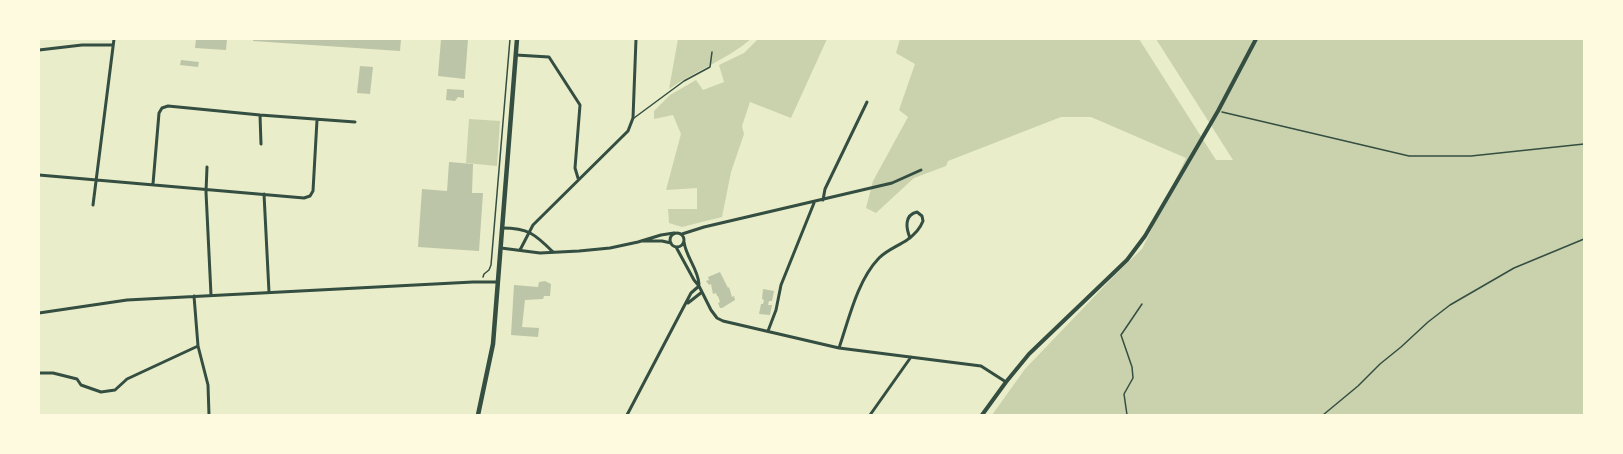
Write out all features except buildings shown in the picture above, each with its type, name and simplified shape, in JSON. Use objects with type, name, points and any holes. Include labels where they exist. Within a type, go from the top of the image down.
[{"type":"main road","points":[[478,415],[493,344],[518,39]]},
{"type":"street","points":[[93,205],[114,39]]},
{"type":"street","points":[[520,250],[533,225],[628,130],[633,118],[636,39]]},
{"type":"street","points":[[982,415],[1029,354],[1127,260],[1145,236],[1218,111],[1256,39]]},
{"type":"street","points":[[39,50],[82,45],[113,45]]},
{"type":"street","points":[[516,55],[549,57],[580,105],[575,168],[579,178]]},
{"type":"street","points":[[823,200],[825,189],[867,102]]},
{"type":"street","points":[[153,184],[159,113],[162,108],[168,106],[355,122]]},
{"type":"street","points":[[260,115],[261,144]]},
{"type":"street","points":[[39,175],[304,198],[310,196],[313,191],[317,120]]},
{"type":"street","points":[[207,168],[211,295]]},
{"type":"street","points":[[501,248],[554,253],[596,250],[661,235],[678,232],[682,234],[703,227],[823,200],[892,183],[921,170]]},
{"type":"street","points":[[264,194],[269,292]]},
{"type":"street","points":[[768,331],[782,285],[814,202]]},
{"type":"street","points":[[839,348],[858,295],[874,265],[884,254],[910,238],[916,232],[923,221],[922,216],[917,212],[910,215],[907,220],[910,238]]},
{"type":"street","points":[[676,247],[703,227]]},
{"type":"street","points":[[502,228],[530,231],[554,253]]},
{"type":"street","points":[[671,243],[670,239],[674,233]]},
{"type":"street","points":[[627,415],[691,293],[699,286],[699,278],[685,249],[682,234]]},
{"type":"street","points":[[638,242],[658,241],[671,243],[676,247],[714,314],[730,324],[839,348],[981,366],[1006,382]]},
{"type":"street","points":[[39,313],[115,301],[497,282]]},
{"type":"street","points":[[683,309],[702,292]]},
{"type":"street","points":[[194,296],[198,346],[208,385],[208,415]]},
{"type":"street","points":[[39,373],[53,373],[77,379],[81,386],[101,392],[115,390],[127,379],[198,346]]},
{"type":"street","points":[[870,415],[911,357]]},
{"type":"lane","points":[[633,118],[684,81],[710,67],[712,52]]},
{"type":"path","points":[[484,274],[491,265],[510,39]]},
{"type":"path","points":[[1218,111],[1408,156],[1471,156],[1584,144]]},
{"type":"path","points":[[1323,415],[1450,305],[1514,268],[1584,239]]},
{"type":"path","points":[[1127,415],[1124,394],[1133,378],[1132,367],[1121,335],[1142,304]]},
{"type":"green space","points":[[678,39],[751,39],[669,89]]},
{"type":"green space","points":[[758,39],[827,39],[791,118],[750,102],[742,126],[744,134],[731,172],[722,217],[682,227],[669,223],[668,209],[697,209],[697,188],[666,190],[681,134],[673,115],[654,119],[654,111],[670,95],[696,80],[703,90],[724,82],[719,65],[744,53]]},
{"type":"green space","points":[[900,39],[1139,39],[1216,160],[1233,160],[1156,39],[1584,39],[1584,415],[992,415],[1025,369],[1142,249],[1186,158],[1091,117],[1061,117],[948,161],[946,166],[914,178],[876,213],[866,208],[873,181],[908,117],[899,110],[915,64],[896,53]]},
{"type":"green space","points":[[469,119],[500,121],[497,166],[466,163]]}]
